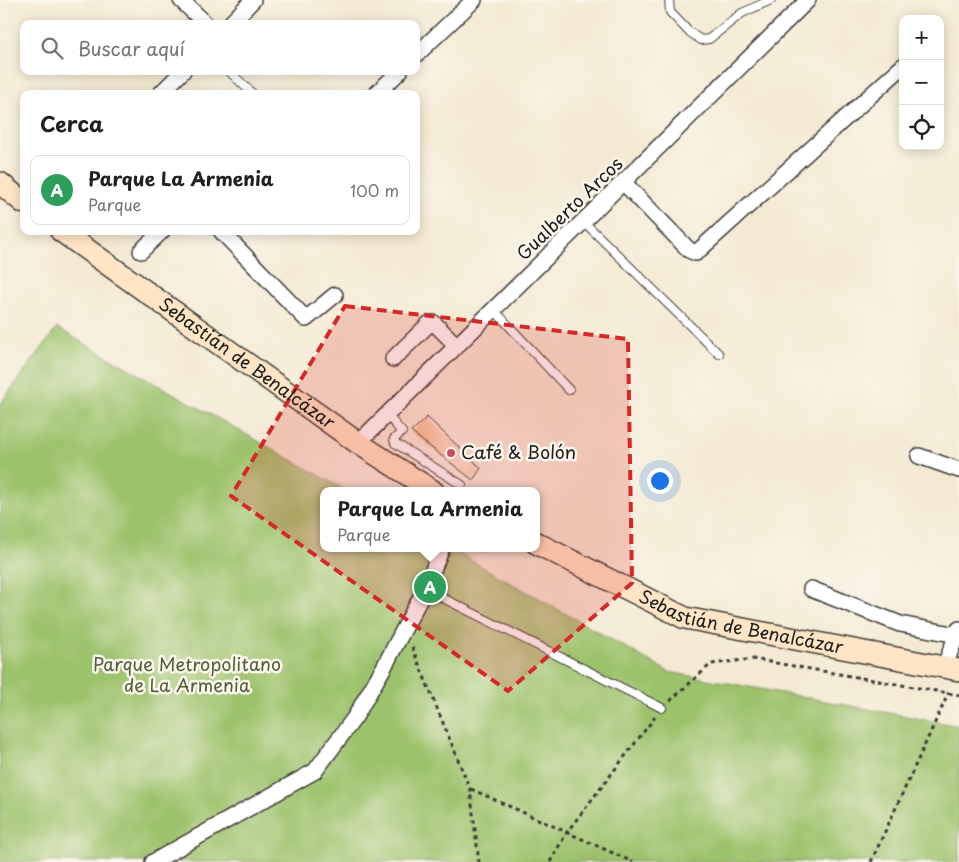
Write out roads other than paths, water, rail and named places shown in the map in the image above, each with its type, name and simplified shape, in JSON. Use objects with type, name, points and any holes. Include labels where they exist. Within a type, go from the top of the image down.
[{"type":"main road","points":[[0,183],[20,200]]},
{"type":"main road","name":"Sebastián de Benalcázar","points":[[67,235],[358,443],[425,487]]},
{"type":"main road","name":"Sebastián de Benalcázar","points":[[540,545],[685,618],[953,669]]},
{"type":"street","points":[[181,0],[202,20]]},
{"type":"street","points":[[234,20],[253,0]]},
{"type":"street","points":[[420,51],[474,0]]},
{"type":"street","name":"Gualberto Arcos","points":[[358,443],[624,183],[803,0]]},
{"type":"street","points":[[624,183],[690,250],[696,253],[899,70]]},
{"type":"street","points":[[164,90],[179,75]]},
{"type":"street","points":[[380,90],[396,75]]},
{"type":"street","points":[[140,251],[158,235]]},
{"type":"street","points":[[225,235],[306,319],[335,295]]},
{"type":"street","points":[[393,359],[430,322],[434,323],[457,346]]},
{"type":"street","points":[[919,456],[959,470]]},
{"type":"street","points":[[153,862],[315,771],[355,717],[425,589],[440,552]]},
{"type":"street","points":[[811,589],[900,624],[958,632],[953,669]]},
{"type":"lane","points":[[669,0],[670,12],[688,31],[700,40],[709,39],[742,14],[771,0]]},
{"type":"lane","points":[[233,75],[249,90]]},
{"type":"lane","points":[[584,222],[719,354]]},
{"type":"lane","points":[[494,310],[569,390]]},
{"type":"lane","points":[[387,414],[402,432],[394,439],[395,443],[462,485]]},
{"type":"lane","points":[[425,589],[662,708]]},
{"type":"place","name":"Café & Bolón","points":[[451,453]]},
{"type":"place","name":"Parque La Armenia","points":[[430,587]]},
{"type":"park label","name":"Parque Metropolitano de La Armenia","points":[[187,675]]}]
